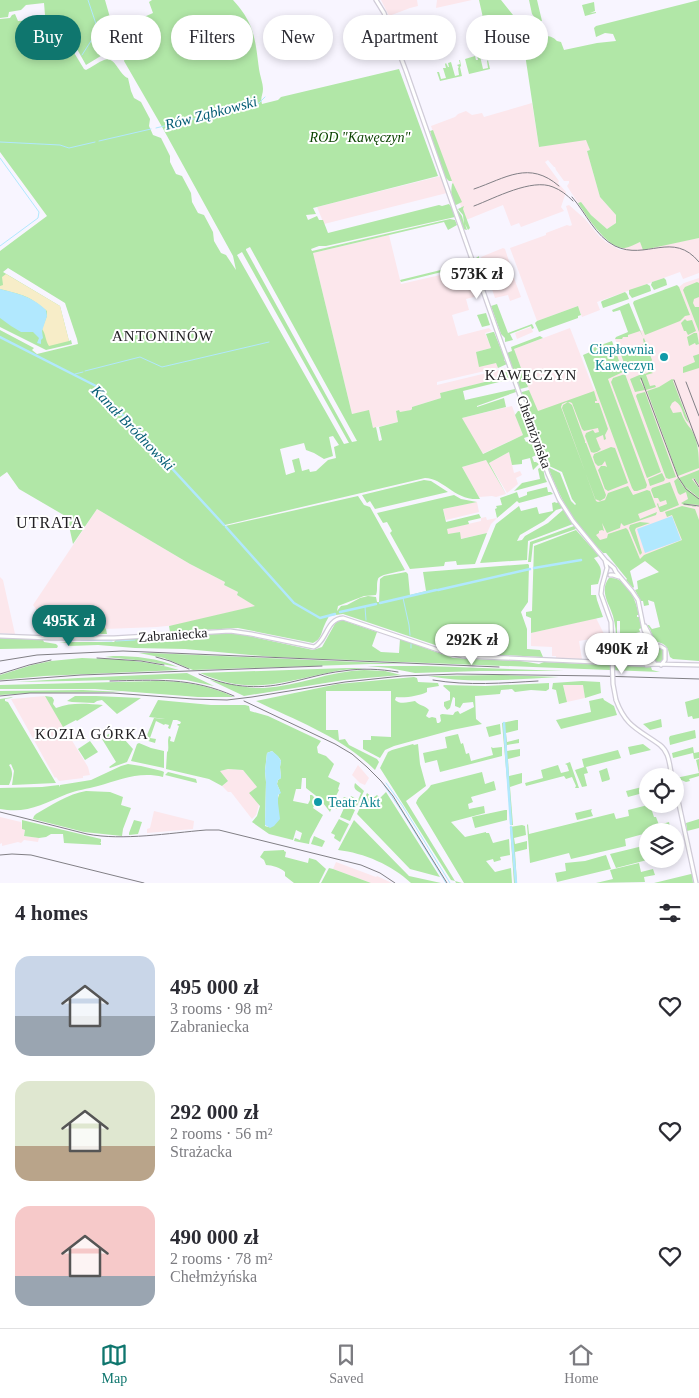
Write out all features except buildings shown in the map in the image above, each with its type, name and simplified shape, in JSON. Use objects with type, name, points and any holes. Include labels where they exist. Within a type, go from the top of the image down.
[{"type":"street","name":"Chełmżyńska","points":[[377,1],[386,18],[405,68],[544,462],[559,499],[572,521],[637,597],[643,623],[655,647],[664,648],[665,658]]},
{"type":"street","name":"Chełmżyńska","points":[[604,560],[606,570],[601,595],[611,622],[613,681],[616,700],[621,714],[626,721],[665,749],[670,768]]},
{"type":"street","points":[[603,582],[611,575],[614,568],[609,566],[606,570],[607,574],[611,575],[622,579]]},
{"type":"street","name":"Zabraniecka","points":[[0,636],[114,638],[230,632],[250,634],[311,647],[317,646],[320,643],[332,622],[342,618],[460,656],[640,664]]},
{"type":"street","points":[[640,664],[649,663],[655,647]]},
{"type":"street","points":[[661,665],[665,658],[679,664]]},
{"type":"street","points":[[652,659],[655,664]]},
{"type":"street","points":[[640,664],[647,666],[655,664],[699,666]]},
{"type":"street","points":[[681,813],[696,883]]},
{"type":"shaded area","points":[[381,0],[417,0],[418,6],[388,15]]},
{"type":"shaded area","points":[[437,0],[472,0],[436,8]]},
{"type":"shaded area","points":[[532,103],[539,147],[586,139],[590,150],[587,151],[600,197],[616,215],[616,223],[607,229],[591,215],[581,202],[578,203],[567,186],[569,181],[564,181],[548,160],[545,162],[566,192],[561,207],[564,211],[521,227],[519,223],[511,226],[503,205],[466,220],[431,126],[466,111],[472,115],[482,113],[484,117]]},
{"type":"shaded area","points":[[441,176],[447,193],[324,224],[317,207]]},
{"type":"shaded area","points":[[569,205],[585,219],[599,236],[620,250],[640,242],[643,249],[699,238],[699,273],[683,279],[680,272],[597,302],[600,310],[582,317],[578,306],[537,321],[510,248],[567,225],[572,225],[566,206]]},
{"type":"shaded area","points":[[389,235],[401,284],[449,273],[449,278],[452,277],[454,286],[469,283],[470,286],[474,285],[478,296],[466,299],[469,310],[452,315],[458,336],[489,328],[492,331],[485,333],[491,348],[476,352],[496,363],[498,368],[437,382],[437,385],[499,370],[502,378],[440,393],[441,398],[412,407],[411,410],[400,413],[399,410],[396,411],[398,422],[373,428],[369,411],[352,414],[313,253]]},
{"type":"shaded area","points":[[503,248],[505,249],[521,297],[510,301],[508,295],[495,298],[481,257]]},
{"type":"shaded area","name":"Ciepłownia Kawęczyn","points":[[699,278],[699,585],[674,584],[645,561],[630,571],[606,553],[587,530],[542,410],[537,412],[514,349],[570,328],[594,390],[596,390],[617,356],[613,346],[617,344],[615,339],[689,313],[679,287],[684,283]]},
{"type":"shaded area","points":[[531,327],[533,332],[517,339],[515,333]]},
{"type":"shaded area","points":[[512,406],[523,435],[482,454],[462,418]]},
{"type":"shaded area","points":[[509,452],[514,473],[520,471],[522,475],[516,478],[518,484],[507,493],[489,463]]},
{"type":"shaded area","points":[[486,460],[506,494],[496,497],[479,497],[462,467]]},
{"type":"shaded area","points":[[477,502],[479,512],[446,520],[443,509]]},
{"type":"shaded area","points":[[97,509],[190,564],[225,582],[224,585],[238,592],[237,595],[256,606],[176,625],[105,629],[104,615],[39,613],[33,605]]},
{"type":"shaded area","points":[[486,517],[487,520],[497,518],[491,524],[487,533],[460,539],[460,532],[448,535],[446,529],[481,521],[481,518]]},
{"type":"shaded area","points":[[0,577],[3,580],[15,634],[0,633]]},
{"type":"shaded area","points":[[596,618],[605,636],[606,657],[594,659],[590,639],[579,641],[582,659],[556,658],[556,656],[552,656],[552,647],[531,646],[531,633]]},
{"type":"shaded area","points":[[583,684],[585,698],[567,702],[563,685]]},
{"type":"shaded area","points":[[45,696],[88,767],[90,775],[83,776],[83,778],[59,781],[55,778],[11,699]]},
{"type":"shaded area","points":[[358,765],[369,778],[365,785],[352,775]]},
{"type":"shaded area","points":[[228,769],[243,770],[257,787],[250,793],[259,805],[256,815],[252,819],[231,792],[228,792],[222,786],[228,781],[219,771]]},
{"type":"shaded area","points":[[154,811],[194,821],[193,829],[147,833]]},
{"type":"shaded area","points":[[0,817],[21,822],[22,829],[25,830],[24,836],[39,838],[38,842],[24,840],[21,843],[2,846],[2,843],[0,844]]},
{"type":"shaded area","points":[[336,862],[392,883],[371,883],[333,869]]},
{"type":"green space","points":[[0,0],[105,0],[109,15],[91,15],[91,60],[94,60],[86,65],[81,56],[81,15],[45,15],[44,3],[26,5],[21,10],[9,12],[8,17],[0,18]]},
{"type":"green space","name":"ROD \"Kawęczyn\"","points":[[152,0],[233,0],[244,15],[171,15],[171,60],[253,60],[253,32],[263,87],[262,104],[278,100],[281,97],[399,69],[438,176],[313,208],[316,214],[306,215],[308,220],[317,216],[319,220],[323,220],[328,233],[439,205],[449,204],[455,217],[311,249],[312,251],[450,219],[455,220],[457,225],[448,230],[444,222],[313,253],[352,414],[369,410],[373,428],[376,427],[379,441],[382,440],[379,427],[398,422],[396,411],[411,410],[412,407],[441,398],[440,393],[501,378],[500,373],[508,371],[511,379],[463,391],[465,400],[515,389],[516,392],[477,406],[504,398],[506,407],[462,418],[483,454],[523,435],[515,415],[518,411],[524,411],[533,435],[524,438],[526,442],[534,439],[539,454],[532,457],[534,462],[539,464],[533,470],[530,458],[522,460],[522,464],[512,465],[509,452],[489,463],[506,494],[486,460],[462,467],[480,499],[463,497],[432,479],[425,478],[225,526],[358,496],[364,505],[370,507],[405,570],[379,577],[376,595],[364,596],[338,606],[337,611],[341,606],[368,596],[376,597],[377,602],[379,602],[380,579],[384,576],[406,572],[408,574],[410,595],[426,591],[423,572],[528,564],[528,602],[521,612],[527,629],[527,649],[540,650],[543,657],[459,653],[343,614],[329,616],[320,637],[313,643],[238,628],[170,632],[169,626],[255,606],[237,595],[238,592],[224,585],[225,582],[190,564],[97,509],[73,544],[67,517],[19,489],[7,472],[0,477],[0,330],[34,348],[32,350],[37,354],[78,344],[65,303],[8,268],[3,272],[60,306],[69,341],[71,340],[72,344],[46,350],[0,327],[0,251],[47,216],[0,152],[0,19],[10,18],[12,15],[15,15],[15,60],[78,60],[86,70],[104,60],[111,60],[114,63],[128,78],[134,98],[141,102],[150,119],[149,126],[153,135],[161,138],[176,174],[182,176],[191,193],[192,202],[198,213],[204,215],[213,232],[214,241],[221,253],[226,255],[236,270],[233,256],[124,61],[161,60],[161,15],[148,15],[153,13],[149,2]],"holes":[[[250,247],[357,441],[352,442],[246,249]],[[242,252],[349,443],[344,444],[237,255]],[[333,436],[339,445],[334,447],[336,458],[328,460],[316,471],[310,472],[309,469],[302,471],[299,458],[292,460],[295,472],[286,475],[280,449],[304,443],[306,450],[324,459],[333,456],[329,437]]]},
{"type":"green space","points":[[479,0],[501,0],[513,15],[482,15]]},
{"type":"green space","points":[[529,0],[537,0],[541,15],[532,14]]},
{"type":"green space","points":[[699,0],[699,238],[643,250],[640,242],[625,248],[618,247],[598,231],[578,203],[581,202],[591,215],[607,229],[616,223],[616,215],[600,197],[587,151],[590,150],[586,140],[539,147],[526,60],[548,60],[548,36],[561,42],[564,50],[616,41],[613,34],[605,33],[596,37],[594,28]]},
{"type":"green space","points":[[594,2],[595,11],[590,13],[596,13],[585,16],[582,5]]},
{"type":"green space","points":[[465,59],[481,60],[483,69],[488,68],[488,60],[490,69],[469,74]]},
{"type":"green space","points":[[460,60],[462,76],[440,81],[437,72],[439,72],[441,79],[446,78],[443,68],[446,68],[446,63],[449,67],[448,63],[451,62],[455,76],[459,75],[459,67],[457,65],[460,64]]},
{"type":"green space","points":[[433,130],[452,181],[449,181],[444,176],[429,135],[431,134],[433,139],[430,131]]},
{"type":"green space","points":[[453,183],[462,202],[456,206],[451,195]]},
{"type":"green space","points":[[464,206],[463,209],[470,228],[468,230],[465,224],[467,230],[463,229],[457,211],[457,209],[462,216],[464,224],[463,215],[458,209]]},
{"type":"green space","points":[[479,256],[491,288],[486,290],[475,262],[475,259],[477,262],[478,259],[476,258]]},
{"type":"green space","points":[[471,262],[473,268],[463,274],[459,274],[457,269],[454,269],[401,282],[400,280],[460,264]]},
{"type":"green space","points":[[664,278],[667,285],[654,290],[651,285],[652,282]]},
{"type":"green space","points":[[697,282],[699,283],[699,297],[694,299],[693,303],[695,307],[699,307],[699,332],[683,290],[685,287]]},
{"type":"green space","points":[[647,284],[650,286],[651,291],[632,298],[629,294],[629,290]]},
{"type":"green space","points":[[677,285],[690,315],[645,335],[633,303],[634,301]]},
{"type":"green space","points":[[625,292],[629,299],[603,308],[602,301]]},
{"type":"green space","points":[[629,303],[643,337],[640,331],[622,339],[615,339],[628,332],[620,310],[613,312],[612,310]]},
{"type":"green space","points":[[497,304],[508,333],[532,324],[534,328],[532,329],[531,326],[510,334],[513,340],[505,342],[491,306]]},
{"type":"green space","points":[[578,306],[581,315],[578,318],[539,332],[535,323],[537,321]]},
{"type":"green space","points":[[486,313],[490,325],[482,327],[477,315]]},
{"type":"green space","points":[[685,319],[687,321],[692,320],[696,331],[688,335],[681,323]]},
{"type":"green space","points":[[494,332],[507,364],[498,368],[496,363],[479,367],[476,352],[491,348],[486,334]]},
{"type":"green space","points":[[697,333],[699,344],[696,345],[695,343],[689,346],[687,337]]},
{"type":"green space","points":[[540,336],[543,338],[514,349],[528,387],[520,389],[507,353],[512,351],[511,347]]},
{"type":"green space","points":[[644,338],[652,360],[651,362],[640,364],[638,360],[640,366],[636,367],[634,364],[624,363],[617,343],[620,343],[619,346],[622,354],[644,344]]},
{"type":"green space","points":[[612,341],[623,372],[608,379],[647,485],[646,488],[637,491],[634,491],[632,488],[583,355],[590,352],[590,349]]},
{"type":"green space","points":[[699,354],[699,368],[683,373],[683,367],[695,362],[693,356]]},
{"type":"green space","points":[[653,370],[651,372],[653,373],[646,375],[650,386],[655,385],[656,387],[646,390],[641,379],[645,390],[635,392],[630,379]]},
{"type":"green space","points":[[625,374],[661,472],[647,478],[611,382],[613,378]]},
{"type":"green space","points":[[672,379],[674,380],[689,423],[678,403],[675,401],[670,407],[673,413],[681,412],[691,429],[697,443],[699,458],[699,468],[678,476],[647,391],[659,387]]},
{"type":"green space","points":[[529,390],[538,411],[594,391],[597,401],[595,403],[599,403],[608,429],[605,435],[606,439],[604,440],[603,435],[596,438],[601,449],[597,452],[591,452],[585,436],[586,433],[593,430],[595,433],[599,432],[598,428],[584,431],[572,403],[562,404],[561,407],[596,501],[605,500],[608,493],[628,486],[633,495],[647,490],[650,491],[656,507],[638,514],[640,519],[657,512],[656,515],[624,526],[621,523],[620,528],[607,533],[602,523],[604,531],[599,531],[596,535],[600,540],[607,538],[608,534],[626,528],[640,559],[644,555],[682,540],[672,515],[667,517],[665,512],[682,506],[695,509],[699,520],[699,661],[673,659],[670,657],[666,646],[654,641],[647,625],[652,629],[660,627],[654,602],[648,600],[649,605],[644,606],[643,601],[641,601],[635,590],[638,589],[637,581],[659,572],[645,561],[630,571],[633,588],[606,553],[603,553],[592,542],[572,516],[556,487],[548,467],[560,473],[571,501],[576,504],[572,499],[562,472],[547,465],[522,393]]},
{"type":"green space","points":[[645,392],[676,477],[666,478],[636,396]]},
{"type":"green space","points":[[568,402],[572,405],[606,495],[600,501],[595,499],[562,408]]},
{"type":"green space","points":[[611,447],[615,448],[628,483],[608,491],[605,489],[598,470],[601,466],[607,467],[605,461],[602,465],[598,466],[593,457],[594,454]]},
{"type":"green space","points":[[541,467],[547,482],[514,491],[522,483],[540,479],[538,469]]},
{"type":"green space","points":[[699,470],[699,485],[694,478],[692,479],[699,488],[699,498],[684,486],[679,478]]},
{"type":"green space","points":[[662,473],[664,481],[650,486],[648,479]]},
{"type":"green space","points":[[678,478],[683,486],[699,499],[699,505],[684,504],[699,507],[684,505],[681,503],[688,499],[686,492],[680,495],[678,493],[674,481]]},
{"type":"green space","points":[[424,480],[431,481],[448,492],[375,509],[370,501],[367,503],[362,495]]},
{"type":"green space","points":[[670,482],[679,505],[660,512],[657,504],[659,507],[667,504],[666,500],[660,502],[658,498],[654,498],[651,490]]},
{"type":"green space","points":[[547,487],[548,492],[553,494],[519,503],[517,501],[497,518],[495,509],[497,508],[496,506],[502,505],[500,498],[517,492],[519,498],[527,495],[527,492]]},
{"type":"green space","points":[[454,495],[461,499],[477,502],[443,509],[446,522],[479,514],[481,518],[468,521],[469,524],[447,529],[448,534],[460,532],[461,539],[487,533],[475,564],[457,565],[456,561],[445,562],[444,566],[410,569],[390,533],[392,531],[387,522],[383,523],[377,513]]},
{"type":"green space","points":[[559,502],[563,508],[556,510],[544,521],[520,535],[517,541],[522,540],[525,536],[548,523],[564,509],[573,524],[528,541],[527,560],[480,563],[496,524],[519,506],[521,511],[537,507],[539,514],[553,511],[552,503]]},
{"type":"green space","points":[[640,522],[650,523],[635,530],[642,553],[640,555],[629,528],[630,525]]},
{"type":"green space","points":[[574,526],[576,529],[533,544],[531,562],[528,562],[530,542]]},
{"type":"green space","points":[[576,530],[599,556],[594,558],[601,570],[600,576],[598,584],[591,585],[591,595],[596,595],[603,617],[531,633],[531,618],[526,616],[526,612],[532,611],[534,546]]},
{"type":"green space","points":[[609,578],[615,578],[626,585],[636,603],[639,615],[637,617],[640,617],[642,628],[639,629],[640,632],[636,633],[634,637],[636,649],[632,650],[632,644],[630,643],[620,644],[620,621],[617,621],[616,652],[615,625],[605,592],[606,583]]},
{"type":"green space","points":[[36,609],[39,613],[47,613],[48,619],[54,621],[54,634],[41,634]]},
{"type":"green space","points":[[62,614],[104,615],[107,634],[85,634],[81,622],[62,620]]},
{"type":"green space","points":[[342,620],[377,632],[372,646],[381,652],[399,653],[400,639],[453,658],[521,661],[539,664],[544,662],[651,667],[652,670],[660,672],[274,657],[185,649],[98,645],[69,646],[68,643],[59,642],[114,642],[116,640],[230,633],[313,650],[322,647],[336,622]]},
{"type":"green space","points":[[60,624],[77,625],[80,633],[59,634]]},
{"type":"green space","points":[[0,638],[43,640],[58,646],[57,648],[0,649]]},
{"type":"green space","points":[[657,647],[663,650],[664,659],[660,663],[653,659],[654,649]]},
{"type":"green space","points":[[139,653],[405,664],[193,670],[164,658]]},
{"type":"green space","points":[[105,657],[146,658],[178,667],[146,661]]},
{"type":"green space","points":[[82,658],[143,662],[179,670],[44,676],[0,680],[0,675],[32,665]]},
{"type":"green space","points":[[367,666],[427,666],[564,671],[415,673]]},
{"type":"green space","points":[[367,668],[336,671],[266,685],[235,684],[200,673]]},
{"type":"green space","points":[[364,670],[385,671],[401,675],[344,680],[244,696],[210,680],[243,687],[264,688]]},
{"type":"green space","points":[[187,673],[214,686],[186,680],[168,679],[16,682],[78,678]]},
{"type":"green space","points":[[501,675],[559,677],[510,680],[460,680],[428,676]]},
{"type":"green space","points":[[417,678],[418,682],[438,683],[439,686],[427,688],[427,692],[416,696],[396,697],[395,700],[402,703],[415,701],[429,710],[426,716],[436,718],[437,723],[441,721],[440,715],[442,714],[453,715],[458,711],[460,714],[474,707],[473,702],[463,703],[460,708],[455,706],[455,698],[453,697],[450,708],[447,710],[444,702],[450,700],[450,692],[444,685],[485,686],[549,683],[549,689],[546,691],[515,692],[512,689],[501,690],[500,694],[475,696],[476,719],[482,724],[394,746],[385,750],[380,758],[363,749],[363,740],[371,740],[371,736],[391,737],[391,691],[326,691],[326,730],[338,730],[339,740],[345,739],[349,745],[377,759],[379,762],[375,770],[362,758],[334,739],[256,701],[338,684]]},
{"type":"green space","points":[[156,681],[196,684],[234,697],[198,697],[95,689],[0,689],[0,685]]},
{"type":"green space","points":[[600,682],[601,693],[585,698],[583,685],[563,685],[567,702],[559,704],[556,690],[552,689],[553,683]]},
{"type":"green space","points":[[83,690],[123,692],[0,695],[0,691]]},
{"type":"green space","points":[[45,696],[52,697],[56,708],[74,704],[103,705],[63,727]]},
{"type":"green space","points":[[75,696],[141,698],[117,714],[102,700],[94,703],[67,701]]},
{"type":"green space","points":[[13,697],[5,699],[5,701],[8,702],[56,783],[12,785],[14,771],[11,764],[9,765],[12,775],[9,785],[0,785],[0,699]]},
{"type":"green space","points":[[603,698],[614,706],[617,715],[561,729],[556,720],[591,712],[589,701]]},
{"type":"green space","points":[[699,698],[699,718],[693,719],[692,716],[688,717],[685,702]]},
{"type":"green space","points":[[158,700],[211,705],[245,705],[249,706],[250,711],[268,716],[321,741],[317,747],[318,753],[326,756],[334,764],[328,777],[340,783],[334,800],[355,810],[350,821],[340,817],[344,808],[339,805],[337,809],[332,807],[330,812],[320,799],[306,788],[306,778],[302,778],[301,789],[296,789],[293,801],[308,804],[310,795],[312,795],[317,800],[313,808],[323,815],[309,844],[294,841],[295,838],[300,840],[302,833],[296,830],[293,840],[269,834],[252,822],[257,816],[260,806],[249,793],[257,787],[243,770],[228,769],[220,771],[228,781],[222,786],[209,779],[166,769],[169,736],[171,737],[170,741],[174,742],[179,726],[177,725],[181,722],[173,720],[170,729],[168,728],[169,725],[156,721],[150,738],[156,739],[155,743],[145,740],[154,718],[165,719],[149,717]],"holes":[[[272,751],[281,761],[281,778],[277,784],[280,791],[278,812],[268,827],[265,826],[265,771],[267,753]]]},
{"type":"green space","points":[[661,719],[662,727],[650,730],[643,724]]},
{"type":"green space","points":[[518,720],[518,730],[506,733],[507,742],[519,739],[519,743],[507,745],[507,751],[520,749],[520,756],[508,759],[509,776],[522,773],[522,783],[510,787],[513,825],[511,825],[502,723]]},
{"type":"green space","points":[[500,724],[501,734],[489,737],[486,727]]},
{"type":"green space","points":[[115,729],[133,749],[127,762],[110,768],[116,762],[102,739]]},
{"type":"green space","points":[[695,730],[696,738],[670,745],[670,736]]},
{"type":"green space","points":[[458,734],[466,754],[469,753],[471,761],[493,755],[491,747],[502,747],[502,756],[440,772],[437,760],[425,763],[423,753],[447,748],[445,737]]},
{"type":"green space","points":[[90,741],[98,752],[85,760],[78,749]]},
{"type":"green space","points":[[139,743],[164,751],[164,768],[131,761]]},
{"type":"green space","points":[[418,744],[420,764],[426,786],[406,801],[455,881],[451,880],[380,768],[388,752]]},
{"type":"green space","points":[[643,744],[651,750],[630,755],[628,747]]},
{"type":"green space","points":[[693,747],[694,753],[699,752],[699,758],[694,759],[693,753],[673,758],[672,753]]},
{"type":"green space","points":[[618,750],[621,758],[586,767],[588,773],[584,774],[587,786],[582,787],[575,770],[584,767],[582,759]]},
{"type":"green space","points":[[699,759],[699,773],[696,760]]},
{"type":"green space","points":[[570,762],[579,788],[575,788],[572,777],[566,779],[564,776],[526,786],[525,783],[543,778],[541,770],[558,765],[561,773],[569,771],[565,764]]},
{"type":"green space","points":[[128,764],[162,771],[164,772],[163,777],[146,775],[130,777],[71,793],[27,809],[0,809],[0,788],[59,785],[60,787],[60,785],[91,780]]},
{"type":"green space","points":[[607,768],[610,779],[602,782],[599,771]]},
{"type":"green space","points":[[168,772],[196,779],[197,783],[165,775]]},
{"type":"green space","points":[[482,772],[485,784],[494,781],[496,790],[471,797],[473,802],[468,804],[469,809],[484,806],[485,813],[451,822],[465,837],[486,832],[489,833],[493,843],[509,839],[510,855],[500,857],[501,860],[494,862],[493,859],[486,861],[495,872],[511,868],[512,883],[464,883],[416,803],[431,785]]},
{"type":"green space","points":[[699,773],[699,776],[686,782],[684,781],[684,776]]},
{"type":"green space","points":[[355,783],[364,791],[356,808],[340,802],[344,797],[349,799],[351,796],[358,800],[361,793],[356,790]]},
{"type":"green space","points":[[639,788],[639,794],[628,797],[626,791]]},
{"type":"green space","points":[[86,791],[110,792],[123,797],[121,805],[131,808],[122,836],[84,832],[33,819],[36,814],[60,800]]},
{"type":"green space","points":[[386,792],[440,877],[410,869],[357,814],[367,793],[373,798],[377,795],[380,798]]},
{"type":"green space","points":[[639,807],[639,813],[653,813],[658,823],[639,823],[639,835],[625,839],[626,846],[571,859],[569,853],[530,863],[528,824],[529,834],[614,813],[616,819],[629,816],[628,810]]},
{"type":"green space","points":[[592,809],[593,816],[577,820],[575,813]]},
{"type":"green space","points":[[507,810],[507,820],[475,828],[472,817]]},
{"type":"green space","points":[[339,819],[349,824],[340,842],[331,833]]},
{"type":"green space","points":[[699,819],[699,828],[687,831],[686,823]]},
{"type":"green space","points":[[22,820],[101,839],[101,845],[64,843],[63,834],[51,834],[39,838],[24,836],[25,830],[22,829]]},
{"type":"green space","points":[[134,820],[142,822],[138,834],[129,835],[129,833]]},
{"type":"green space","points":[[354,820],[409,876],[441,883],[411,883],[386,865],[368,857],[338,850]]},
{"type":"green space","points":[[525,826],[526,835],[514,838],[515,844],[527,841],[527,849],[515,852],[517,883],[514,883],[510,827]]},
{"type":"green space","points":[[314,836],[325,841],[322,847],[311,844]]},
{"type":"green space","points":[[639,847],[639,862],[616,868],[610,854]]},
{"type":"green space","points":[[284,850],[286,852],[285,857],[308,863],[309,858],[316,860],[326,869],[319,883],[294,883],[285,876],[285,872],[276,867],[266,865],[260,857],[264,851]]},
{"type":"green space","points":[[606,855],[611,869],[557,882],[555,873],[566,871],[565,863],[585,861]]},
{"type":"green space","points":[[639,863],[641,872],[653,869],[655,875],[644,877],[645,882],[596,883],[613,879],[610,870]]},
{"type":"green space","points":[[329,868],[333,869],[371,883],[321,883]]},
{"type":"green space","points":[[692,874],[693,883],[654,883]]},
{"type":"sand","points":[[6,274],[60,306],[69,341],[49,346],[42,329],[47,311],[25,296],[0,289],[0,286],[3,285],[2,277]]},
{"type":"water","points":[[0,289],[30,299],[46,310],[47,316],[42,331],[43,338],[41,344],[37,343],[39,338],[33,332],[21,332],[0,318]]},
{"type":"water","points":[[672,516],[681,540],[645,553],[637,529]]},
{"type":"water","points":[[272,751],[281,761],[281,778],[277,784],[281,793],[278,795],[280,819],[270,828],[265,825],[265,771],[267,753]]},
{"type":"waterway","points":[[82,55],[98,30],[88,0]]},
{"type":"waterway","name":"Rów Ząbkowski","points":[[156,128],[259,103],[265,97]]},
{"type":"waterway","name":"Rów Ząbkowski","points":[[99,141],[151,129]]},
{"type":"waterway","name":"Rów Ząbkowski","points":[[0,142],[60,145],[69,148],[95,142]]},
{"type":"waterway","points":[[0,158],[39,212],[38,218],[0,246]]},
{"type":"waterway","name":"Kanał Bródnowski","points":[[0,337],[96,386],[224,525]]},
{"type":"waterway","points":[[85,371],[140,357],[162,367],[269,342]]},
{"type":"waterway","name":"Kanał Bródnowski","points":[[75,374],[83,372]]},
{"type":"waterway","name":"Kanał Bródnowski","points":[[226,527],[294,603],[320,618],[335,614]]},
{"type":"waterway","name":"Kanał Bródnowski","points":[[534,568],[581,560]]},
{"type":"waterway","name":"Kanał Bródnowski","points":[[438,590],[530,569]]},
{"type":"waterway","name":"Kanał Bródnowski","points":[[380,603],[436,590]]},
{"type":"waterway","points":[[403,598],[410,635]]},
{"type":"waterway","name":"Kanał Bródnowski","points":[[340,612],[376,604]]},
{"type":"waterway","points":[[365,607],[366,620]]},
{"type":"waterway","points":[[81,640],[112,641]]},
{"type":"waterway","points":[[116,641],[135,640]]},
{"type":"waterway","points":[[504,723],[511,824]]},
{"type":"waterway","points":[[386,783],[402,805],[450,883]]},
{"type":"waterway","points":[[384,785],[446,883]]},
{"type":"waterway","points":[[511,827],[516,883]]},
{"type":"railway","points":[[474,189],[507,176],[527,173],[538,174],[548,178],[559,186]]},
{"type":"railway","points":[[474,206],[514,190],[535,185],[553,187],[573,201]]},
{"type":"railway","points":[[572,197],[596,230],[615,246],[626,250],[679,248],[689,253],[699,262]]},
{"type":"railway","points":[[641,378],[678,477],[686,489],[699,499]]},
{"type":"railway","points":[[674,380],[699,447]]},
{"type":"railway","points":[[686,382],[699,416]]},
{"type":"railway","points":[[694,479],[699,487]]},
{"type":"railway","points":[[684,504],[699,506]]},
{"type":"railway","points":[[0,661],[37,655],[123,651],[499,667]]},
{"type":"railway","points":[[156,657],[189,669]]},
{"type":"railway","points":[[97,658],[141,661],[164,665]]},
{"type":"railway","points":[[0,674],[51,660]]},
{"type":"railway","points":[[0,681],[81,675],[322,666]]},
{"type":"railway","points":[[199,674],[220,682],[253,687],[276,685],[350,670],[371,669],[398,672]]},
{"type":"railway","points":[[0,696],[30,693],[113,693],[227,700],[345,682],[402,676],[457,674],[699,679]]},
{"type":"railway","points":[[433,680],[472,683],[538,681]]},
{"type":"railway","points":[[110,681],[173,681],[203,686],[234,696]]},
{"type":"railway","points":[[244,701],[335,744],[352,754],[367,767],[393,796],[447,883]]},
{"type":"railway","points":[[0,812],[101,836],[131,837],[219,830],[361,865],[380,873],[395,883]]},
{"type":"railway","points":[[0,855],[31,855],[144,883]]},
{"type":"place","name":"Ciepłownia Kawęczyn","points":[[664,357]]},
{"type":"place","name":"Teatr Akt","points":[[318,802]]},
{"type":"district","name":"ANTONINÓW","points":[[163,336]]},
{"type":"district","name":"KAWĘCZYN","points":[[531,375]]},
{"type":"district","name":"UTRATA","points":[[50,522]]},
{"type":"district","name":"KOZIA GÓRKA","points":[[92,734]]}]
